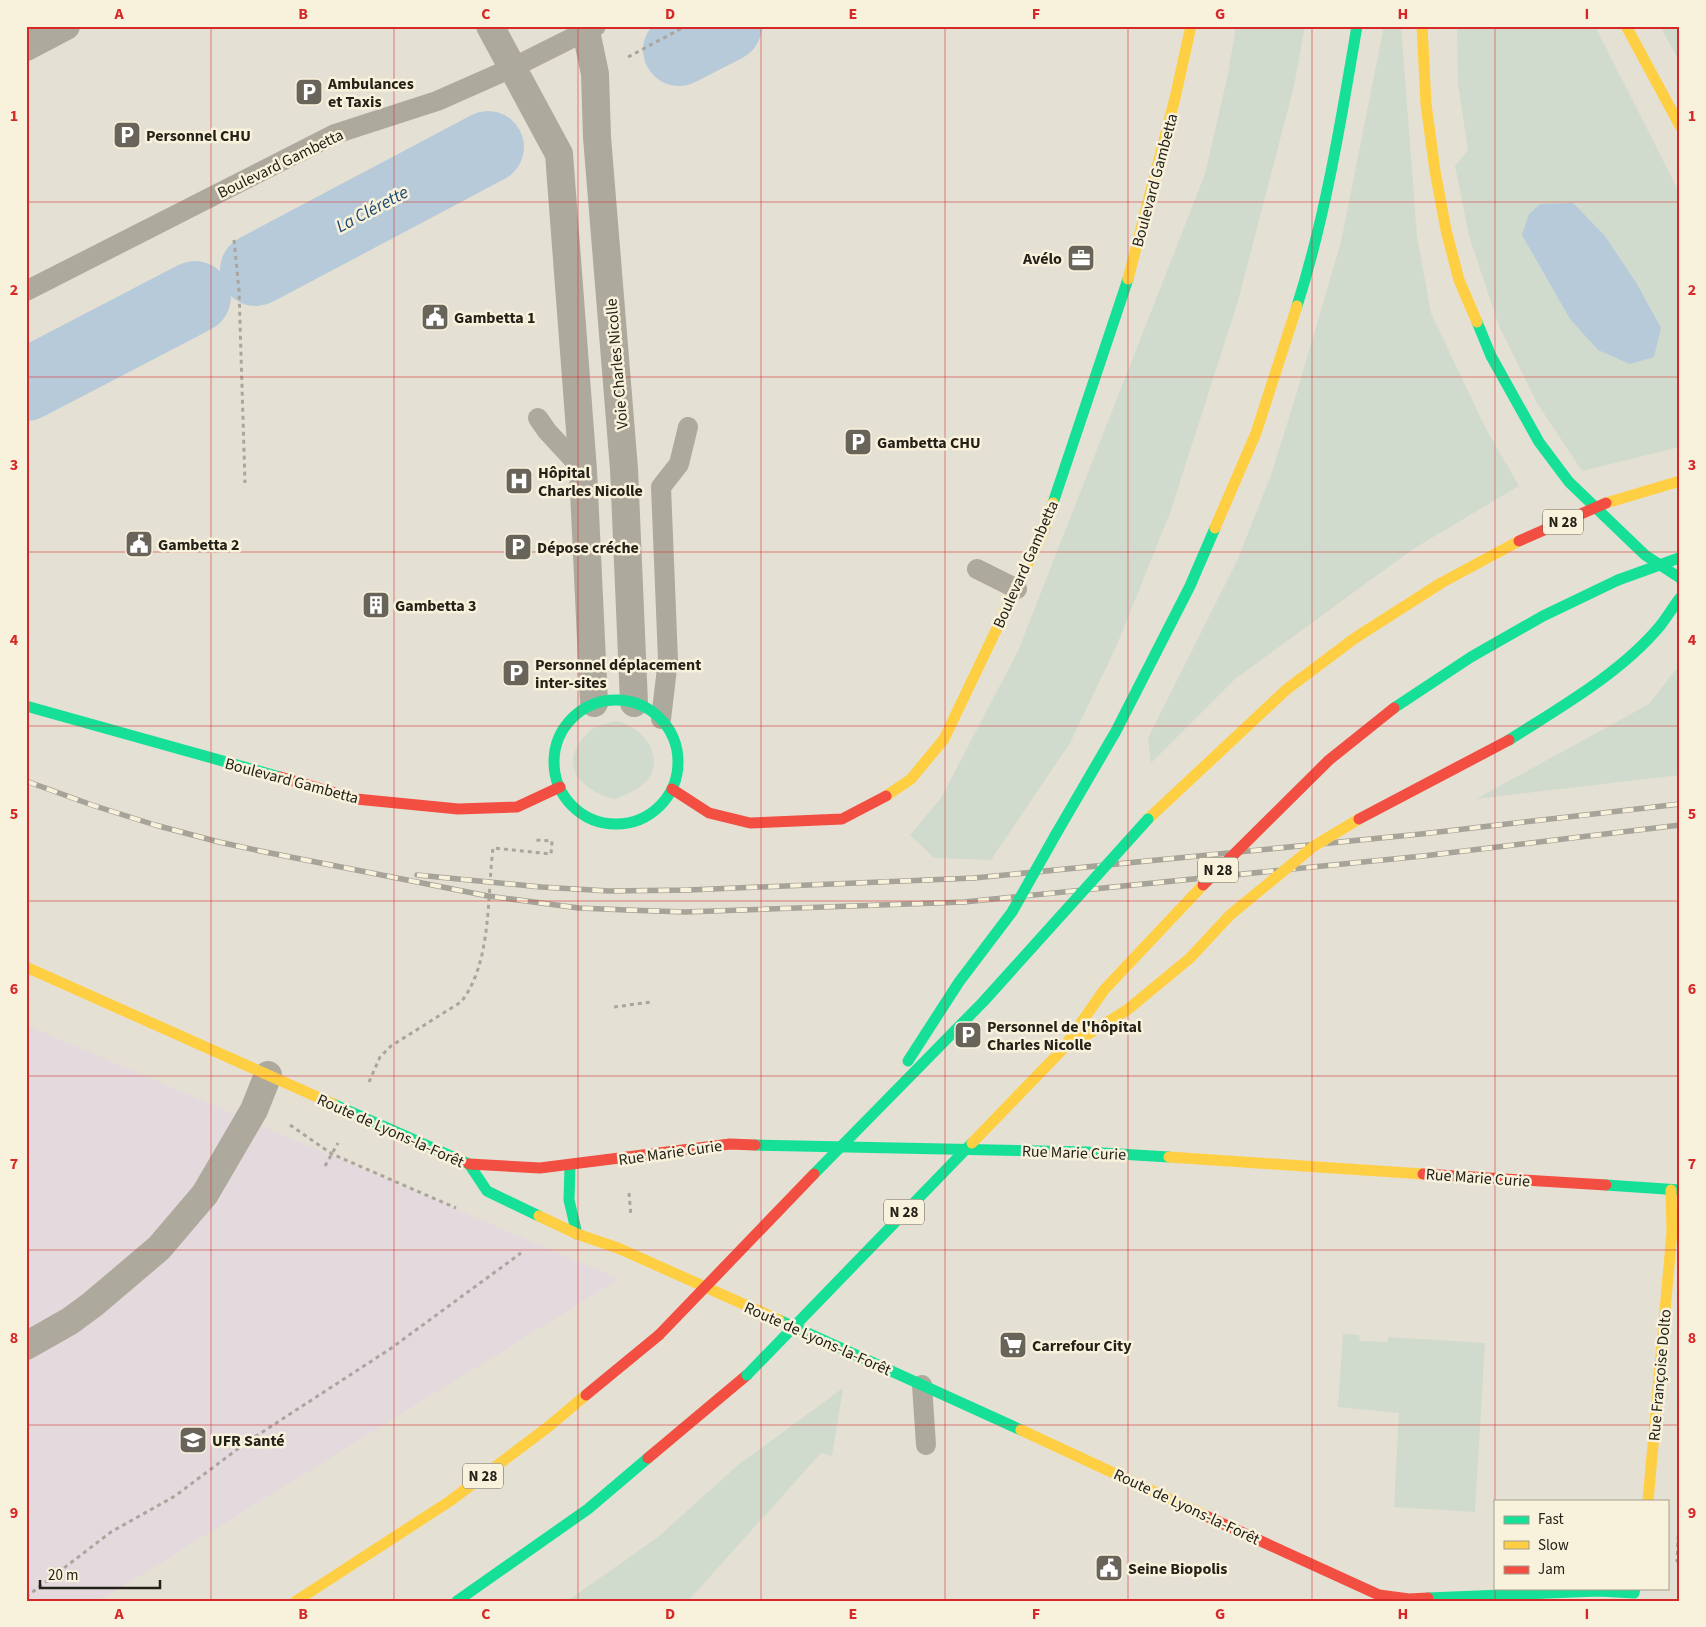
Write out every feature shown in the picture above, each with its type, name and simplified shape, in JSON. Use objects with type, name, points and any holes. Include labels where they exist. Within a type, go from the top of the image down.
[{"type":"main road","name":"Boulevard Gambetta","points":[[672,789],[709,814],[750,824],[842,819],[879,802],[911,780],[944,739],[1044,530],[1127,284],[1175,98],[1191,26]]},
{"type":"main road","points":[[878,1106],[959,982],[1012,912],[1116,731],[1190,586],[1256,432],[1306,278],[1335,156],[1357,26]]},
{"type":"main road","points":[[1422,26],[1426,104],[1435,171],[1446,230],[1459,280],[1491,356],[1538,442],[1569,482],[1645,555],[1680,578]]},
{"type":"main road","points":[[1626,26],[1680,126]]},
{"type":"main road","name":"N 28","points":[[296,1601],[450,1501],[548,1427],[659,1335],[878,1106],[983,1002],[1148,820],[1287,689],[1355,638],[1441,583],[1519,541],[1606,503],[1680,482]]},
{"type":"main road","name":"N 28","points":[[457,1601],[588,1509],[747,1375],[1062,1050],[1104,990],[1183,905],[1329,760],[1394,708],[1487,648],[1543,616],[1618,580],[1680,558]]},
{"type":"main road","points":[[1062,1050],[1127,1010],[1190,958],[1230,915],[1314,846],[1396,798],[1508,740],[1578,696],[1629,657],[1659,627],[1680,598]]},
{"type":"main road","points":[[614,699],[634,703],[649,709],[662,719],[672,734],[678,752],[678,771],[672,789],[661,806],[644,818],[625,824],[605,823],[587,816],[570,804],[560,788],[554,768],[556,747],[564,729],[577,713],[594,703],[614,699]]},
{"type":"main road","name":"Boulevard Gambetta","points":[[26,706],[356,799],[458,809],[517,807],[560,788]]},
{"type":"main road","name":"Route de Lyons-la-Forêt","points":[[26,967],[469,1164],[487,1191],[577,1234],[636,1256],[1379,1595],[1409,1599],[1599,1591],[1635,1594]]},
{"type":"main road","name":"Rue Marie Curie","points":[[469,1164],[540,1168],[570,1166],[730,1144],[1086,1152],[1675,1190]]},
{"type":"main road","points":[[570,1166],[568,1196],[570,1216],[577,1234]]},
{"type":"main road","name":"Rue Françoise Dolto","points":[[1648,1500],[1675,1190]]},
{"type":"street","points":[[26,47],[66,26]]},
{"type":"street","points":[[490,26],[559,154],[583,470],[594,703]]},
{"type":"street","name":"Voie Charles Nicolle","points":[[589,28],[595,74],[598,152],[624,469],[634,703]]},
{"type":"street","points":[[559,154],[598,152]]},
{"type":"street","points":[[583,470],[624,469]]},
{"type":"street","points":[[26,1346],[93,1304],[158,1248],[205,1194],[254,1110],[268,1075]]},
{"type":"lane","name":"Boulevard Gambetta","points":[[26,290],[335,134],[437,101],[512,68],[589,28]]},
{"type":"lane","points":[[538,418],[583,470]]},
{"type":"lane","points":[[662,719],[668,660],[661,487],[679,464],[688,426]]},
{"type":"lane","points":[[977,569],[1017,589]]},
{"type":"lane","points":[[922,1385],[926,1445]]},
{"type":"path","points":[[628,57],[686,26]]},
{"type":"path","points":[[234,240],[239,290],[245,483]]},
{"type":"path","points":[[26,338],[30,345]]},
{"type":"path","points":[[325,1166],[355,1112],[380,1057],[391,1046],[461,1002],[466,996],[481,959],[493,848],[551,854],[552,841],[527,839]]},
{"type":"path","points":[[517,851],[518,845]]},
{"type":"path","points":[[614,1007],[651,1002]]},
{"type":"path","points":[[254,1110],[292,1126],[332,1154],[459,1210]]},
{"type":"path","points":[[626,1158],[636,1256]]},
{"type":"path","points":[[26,1597],[111,1532],[176,1496],[247,1442],[390,1348],[521,1253]]},
{"type":"path","points":[[1680,1513],[1677,1561],[1680,1561]]},
{"type":"shaded area","points":[[1236,26],[1305,26],[1294,86],[1238,301],[1170,513],[1116,647],[1070,743],[991,860],[934,858],[910,835],[941,798],[1018,651],[1205,174],[1228,74]]},
{"type":"shaded area","points":[[1384,26],[1401,26],[1417,236],[1431,313],[1485,427],[1519,486],[1413,549],[1235,679],[1151,763],[1148,738],[1237,561],[1271,475],[1341,242]]},
{"type":"shaded area","points":[[1457,26],[1595,26],[1680,194],[1680,447],[1582,471],[1537,403],[1499,326],[1469,236],[1455,166],[1468,150],[1458,84]]},
{"type":"shaded area","points":[[1660,26],[1680,27],[1680,63]]},
{"type":"shaded area","points":[[1680,664],[1680,775],[1476,799],[1649,704]]},
{"type":"shaded area","points":[[616,721],[634,728],[648,742],[654,760],[653,770],[645,783],[632,792],[614,799],[586,786],[579,779],[573,762],[580,742],[590,731],[597,726]]},
{"type":"shaded area","name":"UFR Santé","points":[[26,1025],[619,1279],[99,1601],[26,1601]]},
{"type":"shaded area","points":[[1343,1334],[1359,1335],[1360,1341],[1388,1342],[1388,1337],[1485,1343],[1475,1512],[1394,1507],[1399,1413],[1338,1407]]},
{"type":"shaded area","points":[[843,1388],[832,1456],[821,1453],[688,1601],[567,1601],[658,1537],[738,1465]]},
{"type":"water","points":[[1573,203],[1605,236],[1637,284],[1661,328],[1654,357],[1630,364],[1598,350],[1570,319],[1522,235],[1529,214],[1540,204]]},
{"type":"waterway","name":"La Clérette","points":[[679,50],[726,26]]},
{"type":"waterway","name":"La Clérette","points":[[256,270],[488,147]]},
{"type":"waterway","name":"La Clérette","points":[[26,385],[195,297]]},
{"type":"railway","points":[[26,781],[155,825],[265,852],[488,896],[579,908],[685,912],[964,902],[1423,856],[1680,825]]},
{"type":"railway","points":[[417,875],[541,887],[609,891],[689,890],[974,878],[1421,834],[1680,804]]},
{"type":"traffic: fast","points":[[1297,306],[1325,202],[1357,26]]},
{"type":"traffic: fast","points":[[1053,503],[1128,279]]},
{"type":"traffic: fast","points":[[1477,322],[1491,356],[1539,442],[1569,482],[1645,555],[1680,578]]},
{"type":"traffic: fast","points":[[1056,834],[1116,731],[1190,586],[1215,528]]},
{"type":"traffic: fast","points":[[1618,580],[1679,558]]},
{"type":"traffic: fast","points":[[1394,708],[1471,657],[1543,616],[1618,580]]},
{"type":"traffic: fast","points":[[1509,740],[1589,689],[1627,659],[1660,626],[1680,598]]},
{"type":"traffic: fast","points":[[616,700],[640,705],[660,718],[673,738],[678,762],[673,786],[660,806],[640,819],[616,824],[592,819],[572,806],[559,786],[554,762],[559,738],[572,718],[592,705],[616,700]]},
{"type":"traffic: fast","points":[[26,706],[280,777]]},
{"type":"traffic: fast","points":[[814,1174],[983,1002],[1148,819]]},
{"type":"traffic: fast","points":[[908,1061],[959,982],[1012,912],[1056,834]]},
{"type":"traffic: fast","points":[[333,1104],[469,1164],[487,1191],[539,1216]]},
{"type":"traffic: fast","points":[[747,1375],[972,1143]]},
{"type":"traffic: fast","points":[[755,1145],[1086,1152],[1169,1157]]},
{"type":"traffic: fast","points":[[570,1166],[569,1200],[577,1234]]},
{"type":"traffic: fast","points":[[1606,1185],[1680,1190]]},
{"type":"traffic: fast","points":[[779,1320],[1021,1430]]},
{"type":"traffic: fast","points":[[457,1601],[588,1509],[648,1458]]},
{"type":"traffic: fast","points":[[1428,1598],[1599,1591],[1634,1593],[1635,1590]]},
{"type":"traffic: slow","points":[[1128,279],[1175,98],[1191,26]]},
{"type":"traffic: slow","points":[[1422,26],[1426,104],[1435,171],[1446,230],[1459,280],[1477,322]]},
{"type":"traffic: slow","points":[[1626,26],[1680,126]]},
{"type":"traffic: slow","points":[[1215,528],[1256,433],[1297,306]]},
{"type":"traffic: slow","points":[[1606,503],[1680,481]]},
{"type":"traffic: slow","points":[[886,796],[911,779],[944,739],[1044,530],[1053,503]]},
{"type":"traffic: slow","points":[[1148,819],[1287,689],[1355,638],[1441,583],[1519,541]]},
{"type":"traffic: slow","points":[[1072,1044],[1127,1010],[1190,958],[1230,915],[1314,846],[1359,819]]},
{"type":"traffic: slow","points":[[972,1143],[1062,1050],[1104,990],[1203,885]]},
{"type":"traffic: slow","points":[[26,967],[333,1104]]},
{"type":"traffic: slow","points":[[1169,1157],[1423,1174]]},
{"type":"traffic: slow","points":[[1648,1500],[1672,1232],[1671,1190]]},
{"type":"traffic: slow","points":[[539,1216],[577,1234],[618,1248],[779,1320]]},
{"type":"traffic: slow","points":[[296,1601],[450,1501],[548,1427],[586,1395]]},
{"type":"traffic: slow","points":[[1021,1430],[1206,1516]]},
{"type":"traffic: jam","points":[[1519,541],[1606,503]]},
{"type":"traffic: jam","points":[[1203,885],[1329,760],[1394,708]]},
{"type":"traffic: jam","points":[[1359,819],[1509,740]]},
{"type":"traffic: jam","points":[[280,777],[356,799],[458,809],[517,807],[560,787]]},
{"type":"traffic: jam","points":[[672,789],[709,813],[750,823],[842,819],[886,796]]},
{"type":"traffic: jam","points":[[469,1164],[540,1168],[730,1144],[755,1145]]},
{"type":"traffic: jam","points":[[659,1335],[814,1174]]},
{"type":"traffic: jam","points":[[1423,1174],[1606,1185]]},
{"type":"traffic: jam","points":[[586,1395],[659,1335]]},
{"type":"traffic: jam","points":[[648,1458],[747,1375]]},
{"type":"traffic: jam","points":[[1206,1516],[1379,1595],[1409,1599],[1428,1598]]},
{"type":"place","name":"Ambulances et Taxis","points":[[309,92]]},
{"type":"place","name":"Personnel CHU","points":[[127,135]]},
{"type":"place","name":"Avélo","points":[[1081,258]]},
{"type":"place","name":"Gambetta 1","points":[[435,317]]},
{"type":"place","name":"Gambetta CHU","points":[[858,442]]},
{"type":"place","name":"Hôpital Charles Nicolle","points":[[519,481]]},
{"type":"place","name":"Gambetta 2","points":[[139,544]]},
{"type":"place","name":"Dépose créche","points":[[518,547]]},
{"type":"place","name":"Gambetta 3","points":[[376,605]]},
{"type":"place","name":"Personnel déplacement inter-sites","points":[[516,673]]},
{"type":"place","name":"Personnel de l'hôpital Charles Nicolle","points":[[968,1035]]},
{"type":"place","name":"Carrefour City","points":[[1013,1345]]},
{"type":"place","name":"UFR Santé","points":[[193,1440]]},
{"type":"place","name":"Seine Biopolis","points":[[1109,1568]]}]
